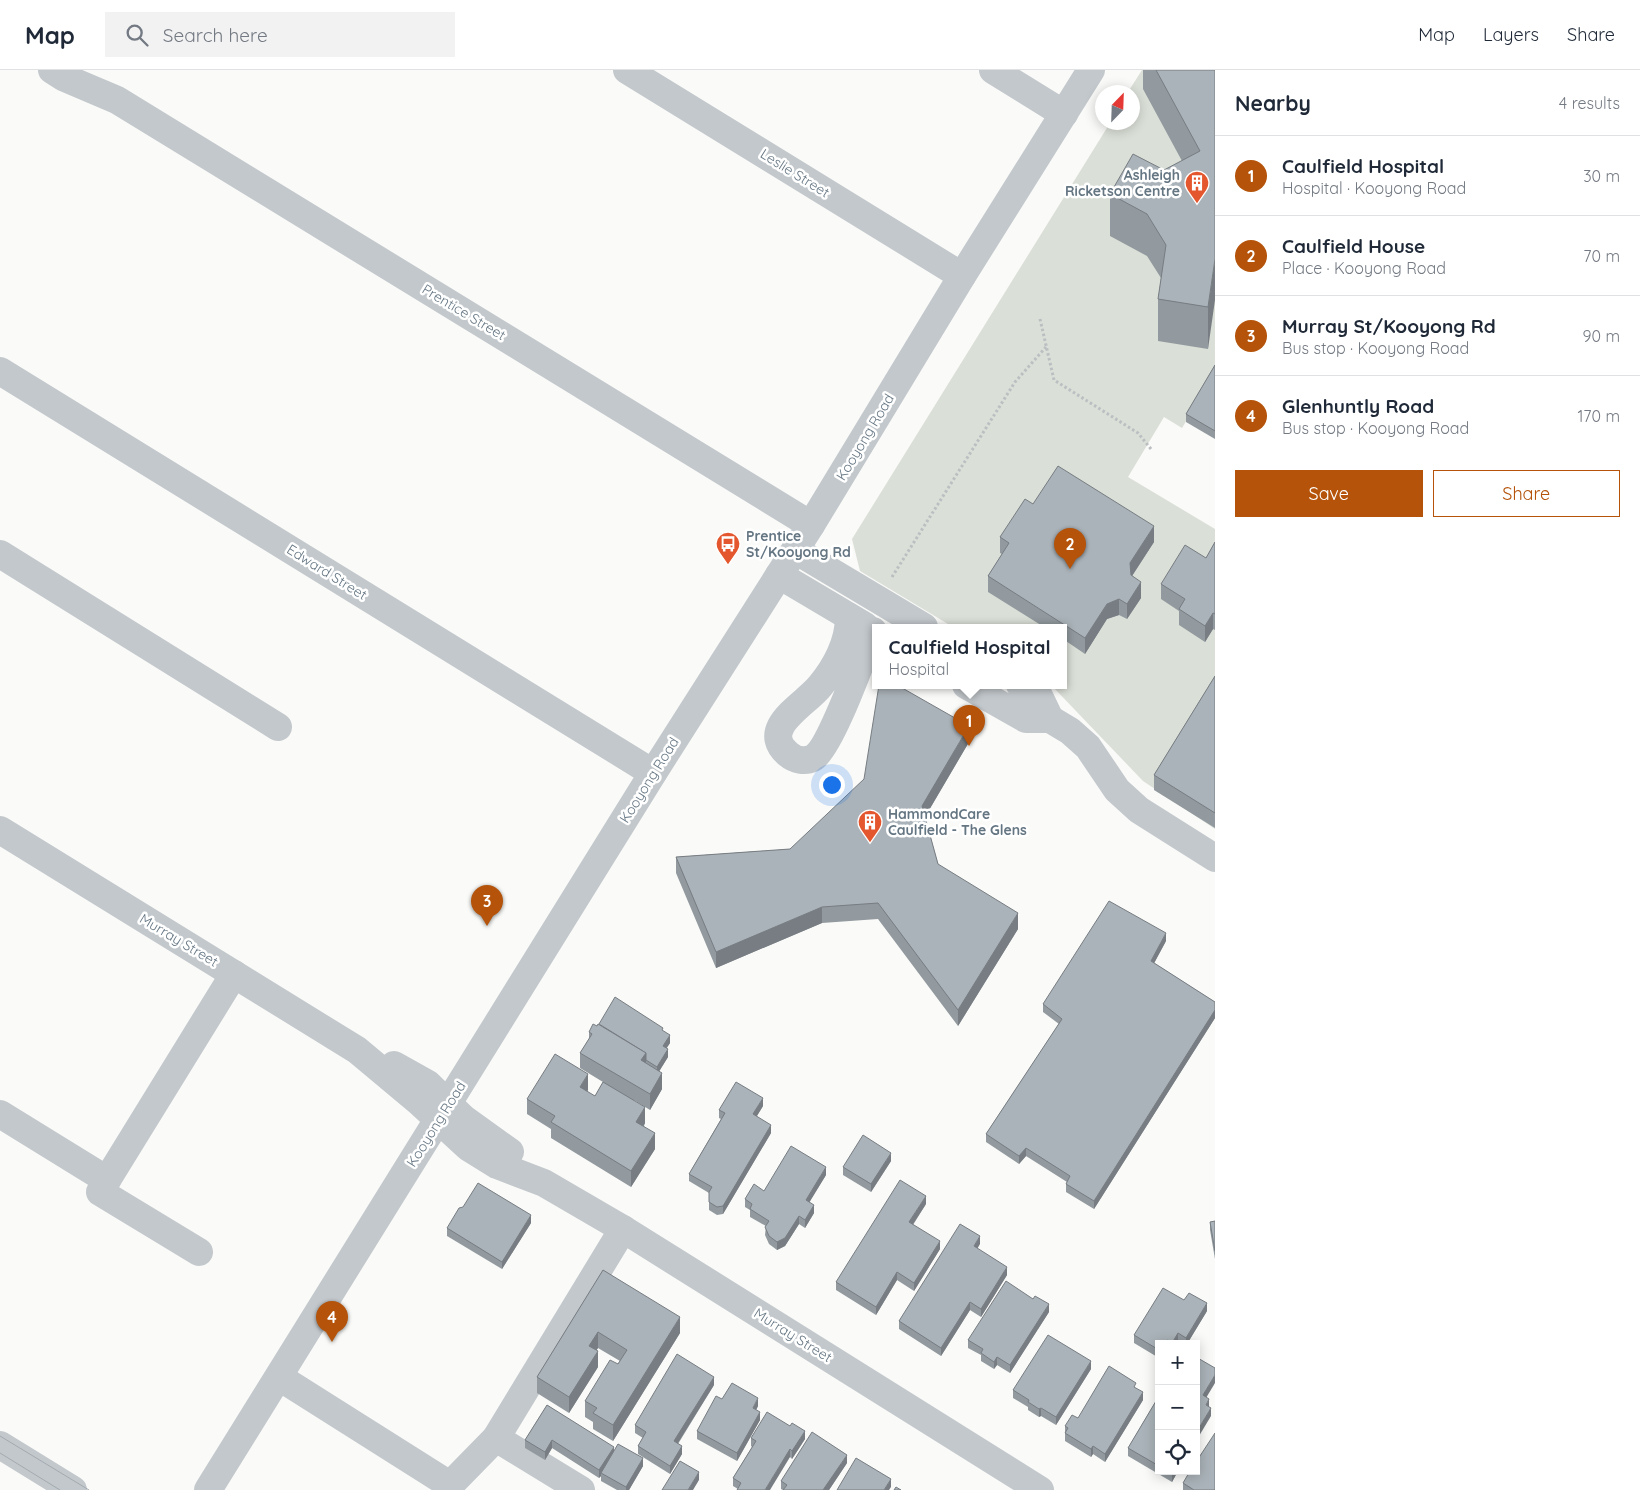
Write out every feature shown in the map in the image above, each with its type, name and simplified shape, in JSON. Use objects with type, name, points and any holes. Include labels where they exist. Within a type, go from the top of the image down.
[{"type":"street","name":"Prentice Street","points":[[52,70],[117,100],[811,525]]},
{"type":"street","name":"Prentice Street","points":[[83,70],[117,100]]},
{"type":"street","name":"Leslie Street","points":[[627,70],[962,276]]},
{"type":"street","points":[[993,70],[1064,114]]},
{"type":"street","name":"Kooyong Road","points":[[208,1490],[653,773],[811,525],[962,276],[1091,70]]},
{"type":"street","name":"Edward Street","points":[[0,371],[653,773]]},
{"type":"street","points":[[795,550],[919,624]]},
{"type":"street","points":[[0,554],[278,728]]},
{"type":"street","points":[[779,575],[872,631]]},
{"type":"street","points":[[849,617],[846,642],[834,664],[820,686],[782,724],[778,736],[781,747],[791,756],[802,761],[814,758],[824,748],[872,637]]},
{"type":"street","points":[[973,689],[1026,720],[1050,718]]},
{"type":"street","points":[[1027,689],[1039,696],[1050,718],[1070,731],[1088,747],[1117,790],[1139,810],[1215,858]]},
{"type":"street","name":"Murray Street","points":[[0,830],[357,1050],[401,1067],[428,1084],[444,1112],[464,1119],[507,1150],[544,1183],[622,1229],[1040,1490]]},
{"type":"street","points":[[199,1252],[100,1192],[234,974]]},
{"type":"street","points":[[0,1114],[107,1180]]},
{"type":"street","points":[[279,1377],[450,1485],[496,1438],[622,1229]]},
{"type":"street","points":[[496,1438],[581,1490]]},
{"type":"street","points":[[0,1445],[73,1490]]},
{"type":"path","points":[[1040,319],[1054,380],[1138,433],[1151,449]]},
{"type":"path","points":[[878,600],[1015,382],[1046,347]]},
{"type":"shaded area","points":[[1142,70],[1215,70],[1215,373],[1182,428],[1164,417],[1128,477],[1215,529],[1215,829],[1143,781],[1055,689],[1067,689],[1067,624],[948,624],[860,571],[852,539],[1106,130],[1140,130],[1140,85],[1132,85]]},
{"type":"building","name":"Ashleigh Ricketson Centre","points":[[1156,70],[1215,70],[1215,259],[1208,307],[1158,299],[1166,245],[1147,214],[1110,194],[1133,154],[1164,170],[1200,151]]},
{"type":"building","points":[[1215,365],[1215,431],[1186,414]]},
{"type":"building","points":[[1058,466],[1154,526],[1130,563],[1131,575],[1141,582],[1127,604],[1119,599],[1107,604],[1085,638],[1067,626],[1067,624],[1063,624],[988,576],[1009,543],[1000,537],[1025,499],[1033,504]]},
{"type":"building","points":[[1215,542],[1215,614],[1213,613],[1205,626],[1179,609],[1185,599],[1161,584],[1185,545],[1206,558]]},
{"type":"building","points":[[1215,676],[1215,813],[1154,775]]},
{"type":"building","name":"HammondCare Caulfield - The Glens","points":[[878,689],[904,689],[969,726],[922,806],[938,864],[1018,913],[958,1010],[878,903],[822,907],[716,952],[676,857],[790,849],[864,779]]},
{"type":"building","points":[[1109,901],[1166,933],[1151,961],[1215,1002],[1215,1010],[1094,1201],[1066,1184],[1070,1176],[1026,1148],[1019,1156],[986,1134],[1062,1019],[1043,1004]]},
{"type":"building","points":[[615,997],[663,1028],[662,1030],[670,1035],[663,1046],[668,1049],[657,1067],[646,1060],[646,1053],[599,1024]]},
{"type":"building","points":[[593,1024],[597,1026],[598,1024],[646,1053],[641,1060],[662,1073],[650,1094],[580,1053],[592,1034],[589,1032]]},
{"type":"building","points":[[555,1054],[588,1074],[580,1087],[595,1096],[603,1082],[645,1107],[636,1122],[655,1133],[631,1171],[551,1122],[555,1116],[527,1099]]},
{"type":"building","points":[[736,1082],[763,1098],[753,1114],[771,1125],[723,1206],[717,1207],[709,1202],[709,1192],[712,1187],[689,1174],[725,1113],[719,1110]]},
{"type":"building","points":[[863,1135],[891,1153],[871,1184],[843,1167]]},
{"type":"building","points":[[791,1146],[826,1167],[806,1200],[814,1205],[805,1220],[799,1216],[785,1238],[777,1242],[769,1236],[765,1227],[769,1221],[750,1209],[752,1204],[745,1199],[754,1184],[764,1191]]},
{"type":"building","points":[[900,1180],[926,1196],[909,1222],[940,1241],[914,1283],[897,1272],[876,1307],[836,1282]]},
{"type":"building","points":[[478,1183],[531,1215],[502,1262],[447,1228]]},
{"type":"building","points":[[1215,1221],[1215,1251],[1210,1222]]},
{"type":"building","points":[[960,1224],[980,1236],[974,1246],[1007,1267],[981,1309],[970,1302],[941,1348],[899,1321]]},
{"type":"building","points":[[603,1270],[680,1317],[613,1425],[593,1413],[597,1408],[585,1401],[610,1360],[618,1364],[627,1350],[598,1332],[589,1346],[598,1351],[569,1397],[537,1377]]},
{"type":"building","points":[[1006,1281],[1033,1299],[1035,1296],[1049,1304],[1010,1365],[997,1357],[994,1362],[981,1353],[983,1349],[968,1340]]},
{"type":"building","points":[[1163,1288],[1184,1300],[1189,1293],[1207,1303],[1186,1338],[1178,1333],[1174,1340],[1155,1340],[1155,1348],[1134,1335]]},
{"type":"building","points":[[1048,1335],[1091,1361],[1056,1417],[1041,1408],[1039,1409],[1013,1390]]},
{"type":"building","points":[[677,1354],[714,1377],[674,1441],[682,1446],[670,1466],[638,1446],[646,1432],[635,1425]]},
{"type":"building","points":[[1200,1359],[1215,1368],[1215,1375],[1203,1395],[1209,1399],[1206,1405],[1211,1408],[1200,1426]]},
{"type":"building","points":[[1109,1366],[1136,1383],[1134,1387],[1143,1392],[1105,1454],[1093,1446],[1091,1449],[1065,1433],[1068,1428],[1065,1426],[1072,1415],[1078,1418]]},
{"type":"building","points":[[732,1383],[758,1398],[753,1408],[760,1412],[737,1453],[697,1431],[716,1396],[722,1399]]},
{"type":"building","points":[[1155,1403],[1155,1464],[1128,1448]]},
{"type":"building","points":[[547,1405],[614,1447],[599,1470],[552,1440],[545,1452],[525,1440]]},
{"type":"building","points":[[767,1412],[790,1426],[792,1423],[805,1431],[792,1451],[790,1449],[765,1490],[737,1490],[741,1483],[733,1478],[756,1441],[751,1438]]},
{"type":"building","points":[[812,1432],[847,1455],[823,1490],[783,1490],[787,1485],[781,1481]]},
{"type":"building","points":[[1215,1433],[1215,1490],[1194,1490],[1183,1483],[1188,1475],[1200,1475],[1200,1456]]},
{"type":"building","points":[[618,1444],[643,1458],[626,1487],[601,1473]]},
{"type":"building","points":[[856,1458],[891,1479],[884,1490],[837,1490]]},
{"type":"building","points":[[680,1461],[699,1472],[688,1490],[662,1490]]},
{"type":"tram line","points":[[0,1436],[89,1490]]},
{"type":"tram line","points":[[0,1453],[60,1490]]},
{"type":"place","name":"Ashleigh Ricketson Centre","points":[[1197,204]]},
{"type":"place","name":"Prentice St/Kooyong Rd","points":[[728,565]]},
{"type":"place","name":"Caulfield House","points":[[1070,569]]},
{"type":"place","name":"Caulfield Hospital","points":[[969,746]]},
{"type":"place","name":"HammondCare Caulfield - The Glens","points":[[870,843]]},
{"type":"place","name":"Murray St/Kooyong Rd","points":[[487,926]]},
{"type":"place","name":"Glenhuntly Road","points":[[332,1342]]}]
